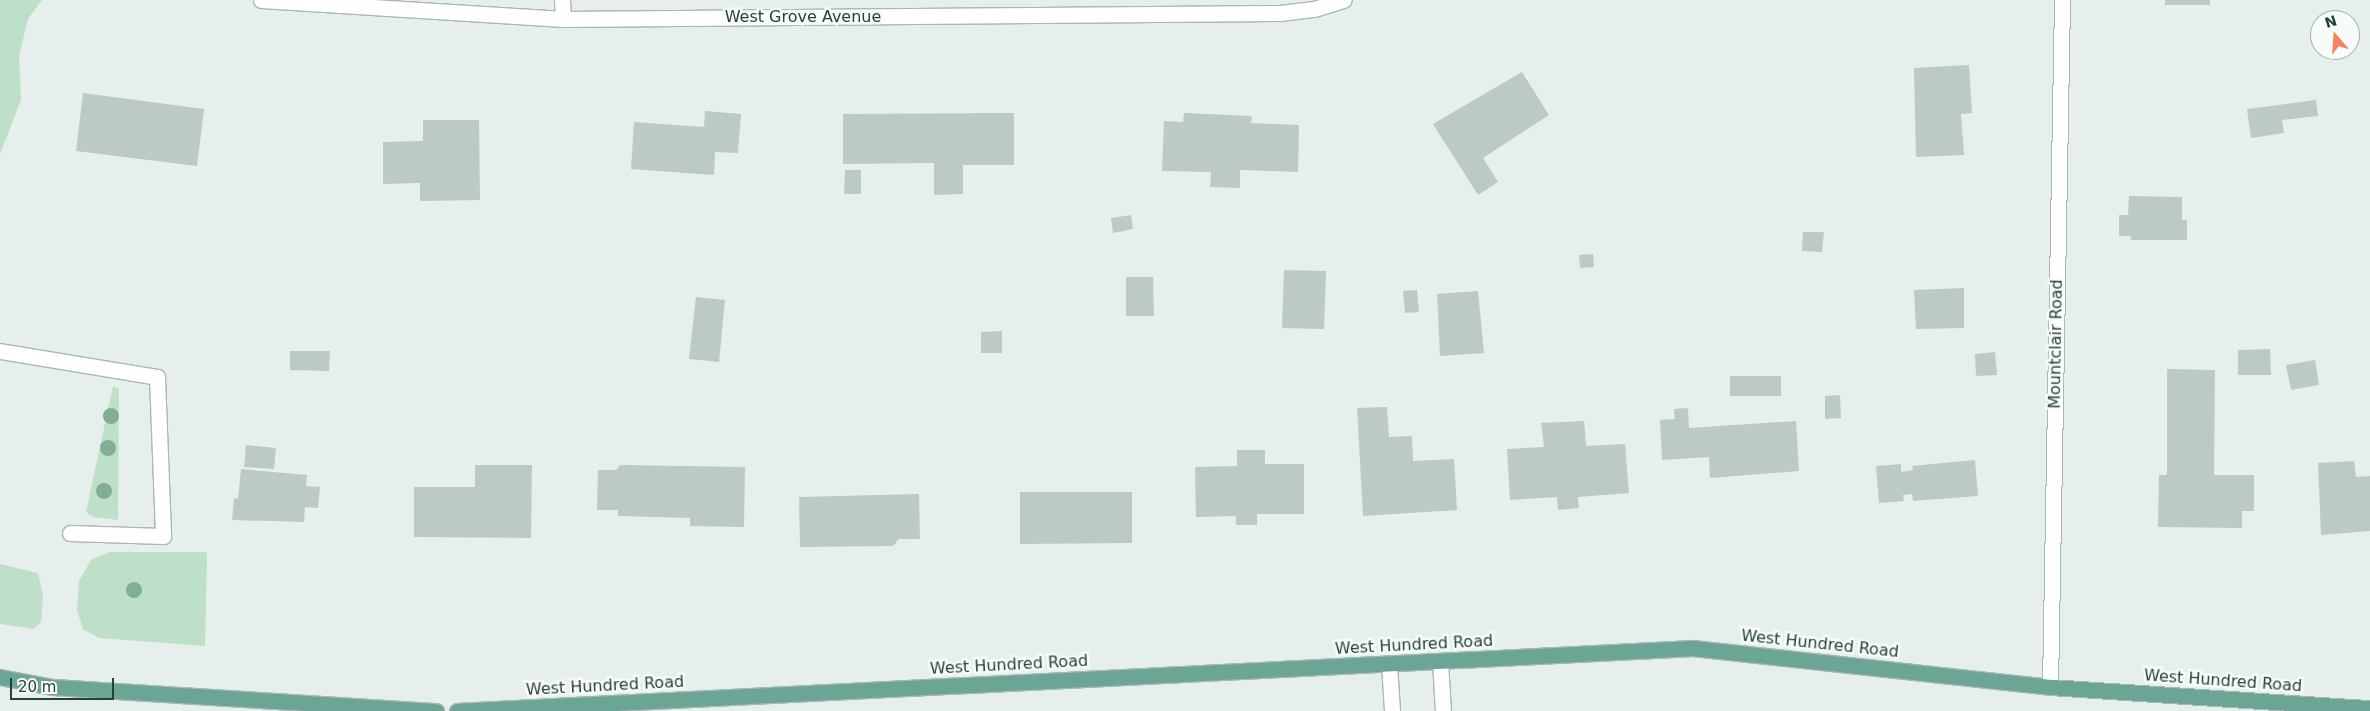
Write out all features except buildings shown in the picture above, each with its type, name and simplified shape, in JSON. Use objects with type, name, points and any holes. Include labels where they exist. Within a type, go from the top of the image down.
[{"type":"main road","name":"West Hundred Road","points":[[458,711],[1693,648],[2050,687],[2370,708]]},
{"type":"main road","points":[[0,677],[53,687],[436,711]]},
{"type":"street","name":"West Grove Avenue","points":[[261,0],[563,19],[1280,13],[1314,9],[1344,0]]},
{"type":"street","points":[[562,0],[563,19]]},
{"type":"street","name":"Mountclair Road","points":[[2050,687],[2062,0]]},
{"type":"street","points":[[0,351],[157,377],[162,536],[70,533]]},
{"type":"street","points":[[1440,661],[1443,711]]},
{"type":"street","points":[[1389,664],[1392,711]]},
{"type":"green space","points":[[0,0],[42,0],[28,19],[19,56],[21,100],[0,154]]},
{"type":"green space","points":[[113,386],[119,389],[118,520],[93,517],[86,512]]},
{"type":"green space","points":[[109,552],[207,552],[205,646],[99,638],[83,629],[77,610],[79,581],[91,560]]},
{"type":"green space","points":[[0,564],[38,573],[43,595],[41,622],[34,629],[0,624]]}]
